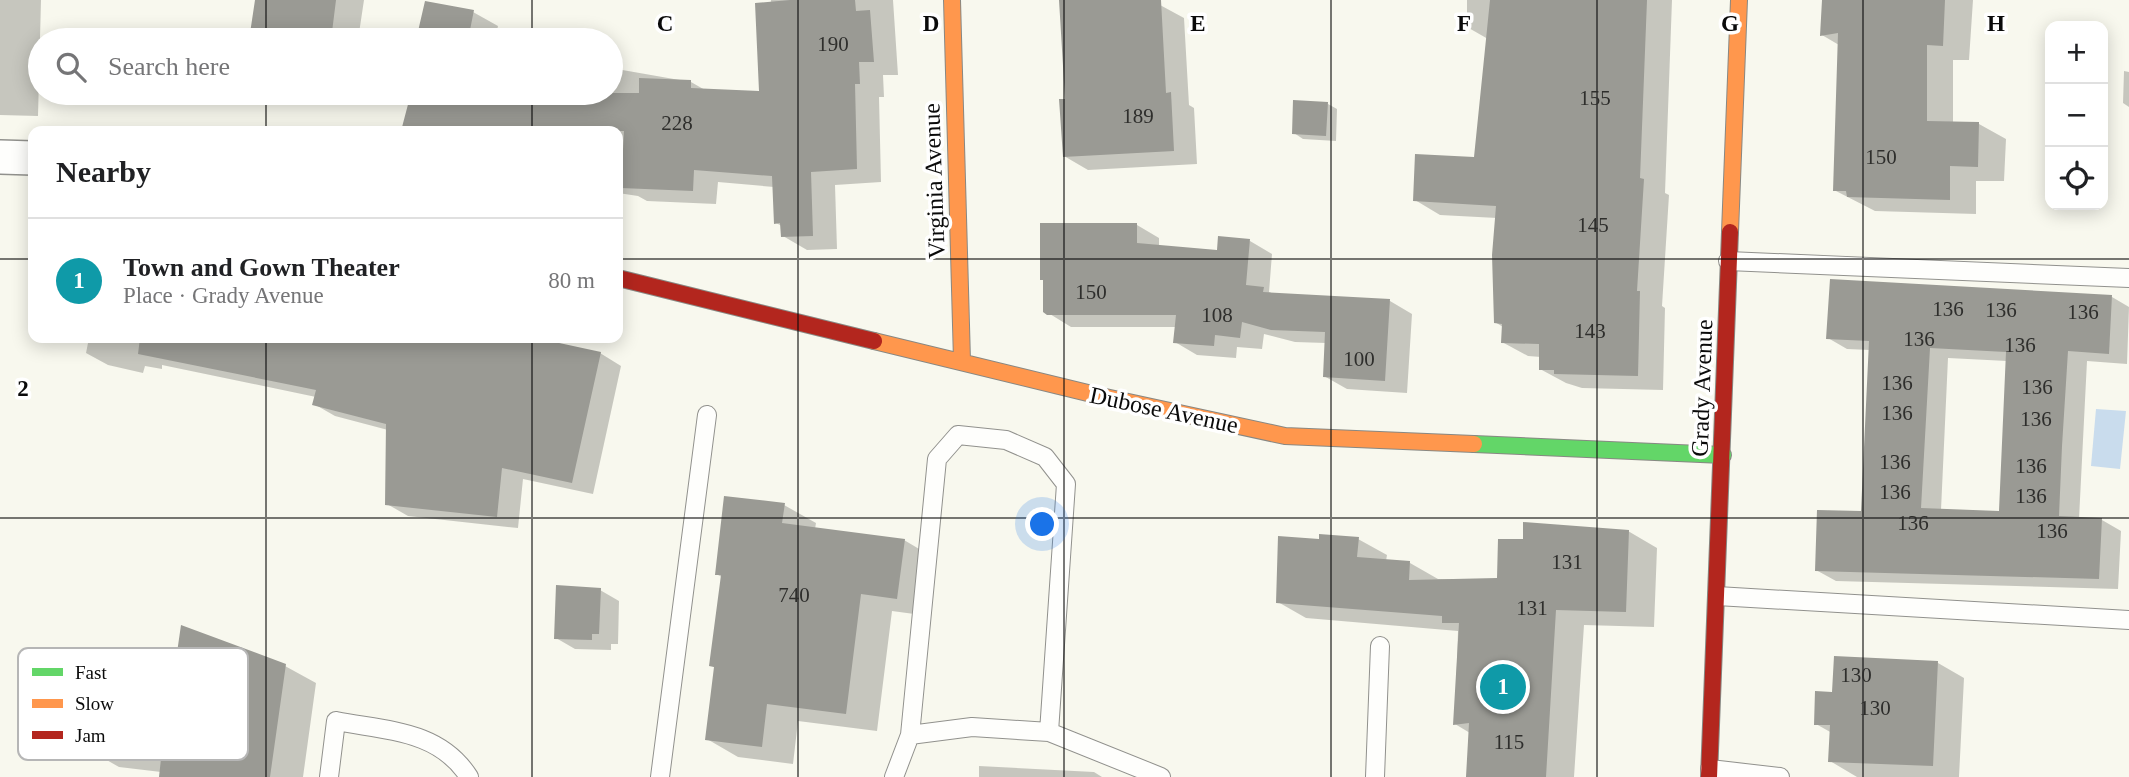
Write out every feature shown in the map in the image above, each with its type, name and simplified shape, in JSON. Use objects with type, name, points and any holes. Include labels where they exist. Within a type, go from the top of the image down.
[{"type":"street","name":"Virginia Avenue","points":[[952,0],[962,361]]},
{"type":"street","name":"Grady Avenue","points":[[1710,773],[1739,0]]},
{"type":"street","points":[[0,158],[28,158]]},
{"type":"street","name":"Dubose Avenue","points":[[623,279],[1096,395],[1285,436],[1723,455]]},
{"type":"lane","points":[[1728,261],[2129,278]]},
{"type":"lane","points":[[660,777],[707,415]]},
{"type":"lane","points":[[894,777],[911,735],[937,458],[958,435],[1006,440],[1045,457],[1066,484],[1049,732]]},
{"type":"lane","points":[[1717,596],[2129,620]]},
{"type":"lane","points":[[1375,777],[1380,646]]},
{"type":"lane","points":[[329,777],[336,722],[410,733],[439,745],[460,763],[469,777]]},
{"type":"lane","points":[[911,735],[972,727],[1049,732],[1161,777]]},
{"type":"lane","points":[[1710,773],[1780,777]]},
{"type":"water","points":[[2096,409],[2126,411],[2120,469],[2091,466]]},
{"type":"building","points":[[255,0],[336,0],[332,28],[251,28]]},
{"type":"building","points":[[855,0],[856,11],[870,10],[874,62],[859,62],[860,84],[855,84],[857,169],[811,172],[813,236],[781,237],[780,223],[774,224],[772,176],[694,170],[693,191],[623,188],[623,126],[402,126],[408,105],[623,105],[623,93],[639,93],[639,78],[691,80],[691,88],[759,91],[755,3]]},
{"type":"building","points":[[1059,0],[1161,0],[1166,93],[1171,92],[1174,151],[1063,157],[1059,99],[1065,99]]},
{"type":"building","points":[[1490,0],[1647,0],[1640,178],[1644,179],[1637,291],[1640,291],[1638,376],[1554,374],[1554,370],[1539,370],[1539,344],[1501,343],[1502,324],[1494,323],[1492,255],[1496,206],[1413,201],[1415,154],[1474,157]]},
{"type":"building","points":[[1822,0],[1945,0],[1943,46],[1927,45],[1927,121],[1979,122],[1978,167],[1950,166],[1950,200],[1847,197],[1846,191],[1833,191],[1838,33],[1820,36]]},
{"type":"building","points":[[425,1],[474,10],[470,28],[419,28]]},
{"type":"building","points":[[1293,100],[1328,102],[1326,136],[1292,134]]},
{"type":"building","points":[[1040,223],[1137,223],[1137,243],[1217,250],[1218,236],[1250,239],[1246,285],[1264,287],[1263,292],[1390,299],[1385,381],[1323,377],[1325,332],[1271,330],[1242,322],[1240,338],[1215,335],[1214,346],[1173,343],[1176,315],[1047,315],[1043,312],[1043,280],[1040,280]]},
{"type":"building","points":[[1830,279],[2112,295],[2109,354],[2068,351],[2062,446],[2059,516],[2102,518],[2099,579],[1815,571],[1817,510],[1861,511],[1869,341],[1826,339]],"holes":[[[1930,348],[2006,352],[1999,511],[1921,508]]]},
{"type":"building","points":[[139,343],[559,343],[601,352],[572,483],[502,468],[497,517],[385,505],[386,424],[312,405],[316,390],[138,354]]},
{"type":"building","points":[[724,496],[785,503],[782,523],[905,539],[897,599],[861,594],[846,714],[767,704],[762,747],[705,740],[714,667],[709,666],[721,575],[715,575]]},
{"type":"building","points":[[1523,522],[1629,530],[1626,612],[1556,610],[1546,777],[1466,777],[1469,723],[1453,725],[1459,623],[1442,623],[1442,616],[1276,603],[1278,536],[1319,539],[1319,534],[1359,537],[1357,557],[1410,561],[1409,580],[1497,578],[1498,539],[1523,539]]},
{"type":"building","points":[[556,585],[601,588],[599,634],[592,634],[592,640],[554,639]]},
{"type":"building","points":[[181,625],[243,648],[178,648]]},
{"type":"building","points":[[248,650],[286,664],[270,777],[159,777],[161,760],[248,760]]},
{"type":"building","points":[[1834,656],[1938,661],[1933,766],[1828,762],[1830,725],[1814,725],[1815,691],[1832,692]]},
{"type":"traffic: fast","points":[[1474,444],[1723,455]]},
{"type":"traffic: slow","points":[[952,0],[962,361]]},
{"type":"traffic: slow","points":[[1730,232],[1739,0]]},
{"type":"traffic: slow","points":[[874,341],[1096,395],[1285,436],[1474,444]]},
{"type":"traffic: jam","points":[[1709,777],[1730,232]]},
{"type":"traffic: jam","points":[[623,279],[874,341]]},
{"type":"place","name":"Town and Gown Theater","points":[[1503,687]]}]
